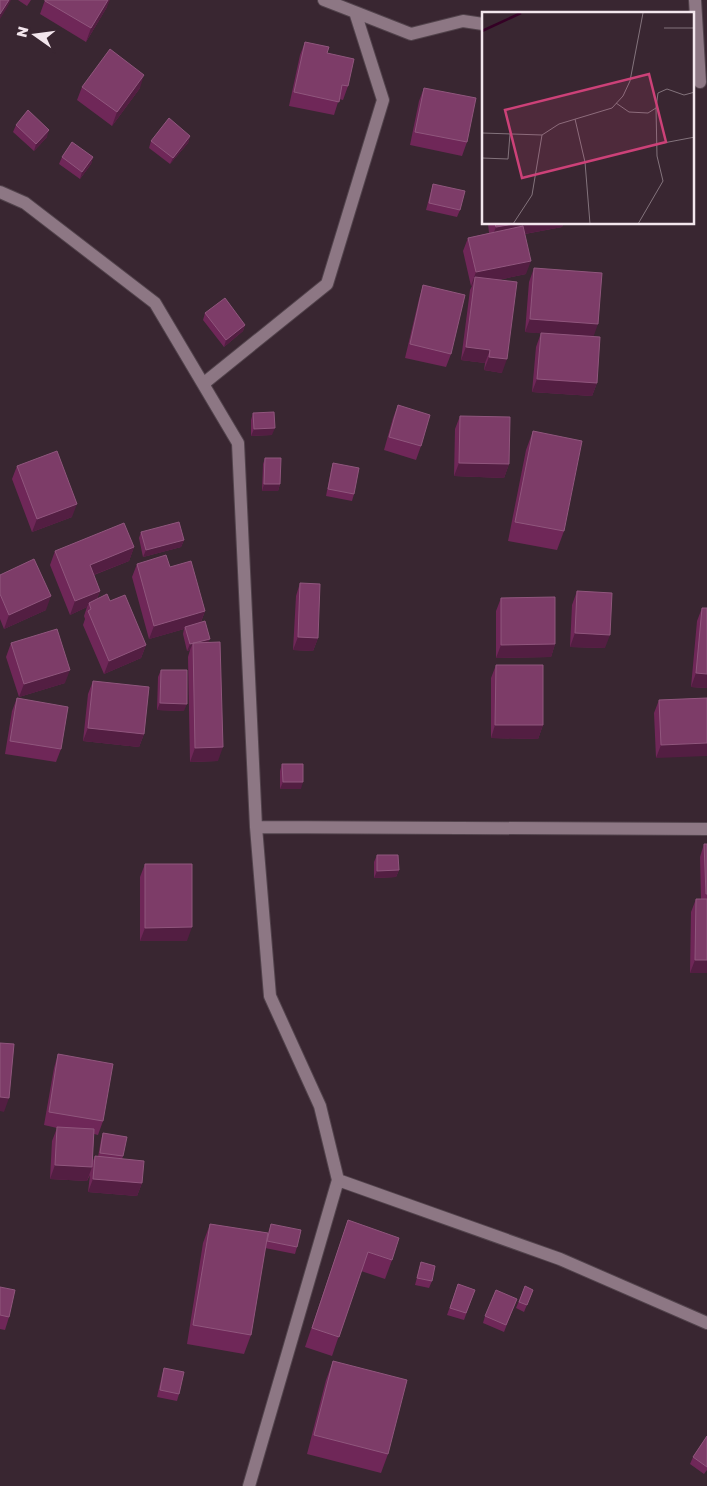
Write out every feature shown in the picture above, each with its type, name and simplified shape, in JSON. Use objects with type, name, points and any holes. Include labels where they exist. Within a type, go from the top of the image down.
[{"type":"street","points":[[324,0],[411,34],[463,21],[482,24]]},
{"type":"street","points":[[695,0],[700,82]]},
{"type":"street","points":[[203,384],[326,284],[383,100],[355,12]]},
{"type":"street","points":[[0,192],[25,203],[155,303],[238,443],[256,827],[270,996],[320,1106],[338,1180],[249,1486]]},
{"type":"street","points":[[256,827],[707,829]]},
{"type":"street","points":[[338,1180],[560,1259],[707,1323]]},
{"type":"building","points":[[0,0],[9,0],[0,14]]},
{"type":"building","points":[[45,0],[108,0],[91,28]]},
{"type":"building","points":[[305,42],[329,47],[327,53],[354,59],[348,86],[342,85],[339,102],[294,92]]},
{"type":"building","points":[[110,49],[144,75],[117,112],[82,87]]},
{"type":"building","points":[[424,88],[476,98],[467,142],[415,132]]},
{"type":"building","points":[[28,110],[49,130],[36,144],[16,125]]},
{"type":"building","points":[[169,118],[190,136],[173,158],[151,141]]},
{"type":"building","points":[[72,142],[93,157],[82,172],[62,157]]},
{"type":"building","points":[[433,184],[465,191],[460,210],[429,203]]},
{"type":"building","points":[[523,226],[531,261],[476,272],[468,238]]},
{"type":"building","points":[[534,268],[602,273],[598,324],[530,319]]},
{"type":"building","points":[[475,277],[517,282],[507,359],[489,357],[490,350],[466,347]]},
{"type":"building","points":[[423,285],[465,295],[451,354],[410,344]]},
{"type":"building","points":[[225,298],[245,325],[226,340],[205,313]]},
{"type":"building","points":[[541,333],[600,337],[597,383],[537,379]]},
{"type":"building","points":[[398,405],[430,415],[421,446],[389,437]]},
{"type":"building","points":[[274,412],[275,428],[254,429],[253,413]]},
{"type":"building","points":[[460,416],[510,417],[509,464],[459,463]]},
{"type":"building","points":[[533,431],[582,441],[564,531],[515,522]]},
{"type":"building","points":[[57,451],[77,504],[37,519],[17,466]]},
{"type":"building","points":[[265,458],[281,458],[280,484],[264,484]]},
{"type":"building","points":[[333,463],[359,468],[354,494],[328,489]]},
{"type":"building","points":[[179,522],[184,540],[146,550],[141,532]]},
{"type":"building","points":[[124,523],[134,547],[90,565],[100,591],[75,601],[55,551]]},
{"type":"building","points":[[166,555],[170,567],[191,561],[205,611],[154,626],[137,564]]},
{"type":"building","points":[[34,559],[51,596],[9,615],[0,594],[0,575]]},
{"type":"building","points":[[300,583],[320,584],[318,638],[298,637]]},
{"type":"building","points":[[577,591],[612,593],[610,635],[575,633]]},
{"type":"building","points":[[107,594],[110,601],[125,595],[146,645],[109,661],[88,611],[91,609],[89,603]]},
{"type":"building","points":[[555,597],[555,644],[501,645],[501,598]]},
{"type":"building","points":[[702,608],[707,608],[707,674],[696,673]]},
{"type":"building","points":[[205,621],[210,639],[190,644],[185,627]]},
{"type":"building","points":[[57,629],[70,670],[24,684],[11,643]]},
{"type":"building","points":[[220,642],[223,747],[195,748],[193,643]]},
{"type":"building","points":[[496,665],[543,665],[543,725],[495,725]]},
{"type":"building","points":[[161,670],[187,670],[187,704],[160,703]]},
{"type":"building","points":[[93,681],[149,687],[144,734],[88,728]]},
{"type":"building","points":[[17,698],[68,707],[61,749],[10,741]]},
{"type":"building","points":[[707,698],[707,743],[661,745],[659,700]]},
{"type":"building","points":[[282,764],[303,764],[303,782],[283,782]]},
{"type":"building","points":[[704,844],[707,844],[707,894],[706,894]]},
{"type":"building","points":[[377,855],[398,855],[399,870],[377,871]]},
{"type":"building","points":[[145,864],[192,864],[192,927],[145,928]]},
{"type":"building","points":[[696,899],[707,899],[707,960],[695,960]]},
{"type":"building","points":[[0,1043],[14,1044],[9,1098],[0,1097]]},
{"type":"building","points":[[58,1054],[113,1064],[103,1121],[49,1112]]},
{"type":"building","points":[[57,1127],[94,1129],[92,1167],[55,1165]]},
{"type":"building","points":[[103,1133],[127,1137],[123,1156],[100,1153]]},
{"type":"building","points":[[95,1156],[144,1161],[142,1183],[93,1179]]},
{"type":"building","points":[[348,1220],[399,1238],[392,1260],[368,1252],[339,1337],[312,1328]]},
{"type":"building","points":[[210,1224],[268,1233],[251,1335],[193,1325]]},
{"type":"building","points":[[271,1224],[301,1230],[297,1247],[267,1241]]},
{"type":"building","points":[[421,1262],[435,1266],[432,1281],[417,1278]]},
{"type":"building","points":[[458,1284],[475,1290],[466,1313],[450,1308]]},
{"type":"building","points":[[525,1286],[533,1290],[527,1305],[519,1302]]},
{"type":"building","points":[[0,1287],[15,1290],[9,1317],[0,1315]]},
{"type":"building","points":[[496,1290],[517,1299],[506,1325],[485,1316]]},
{"type":"building","points":[[333,1361],[407,1380],[388,1454],[314,1435]]},
{"type":"building","points":[[164,1368],[184,1372],[179,1394],[160,1390]]},
{"type":"building","points":[[707,1436],[707,1467],[693,1457]]}]
